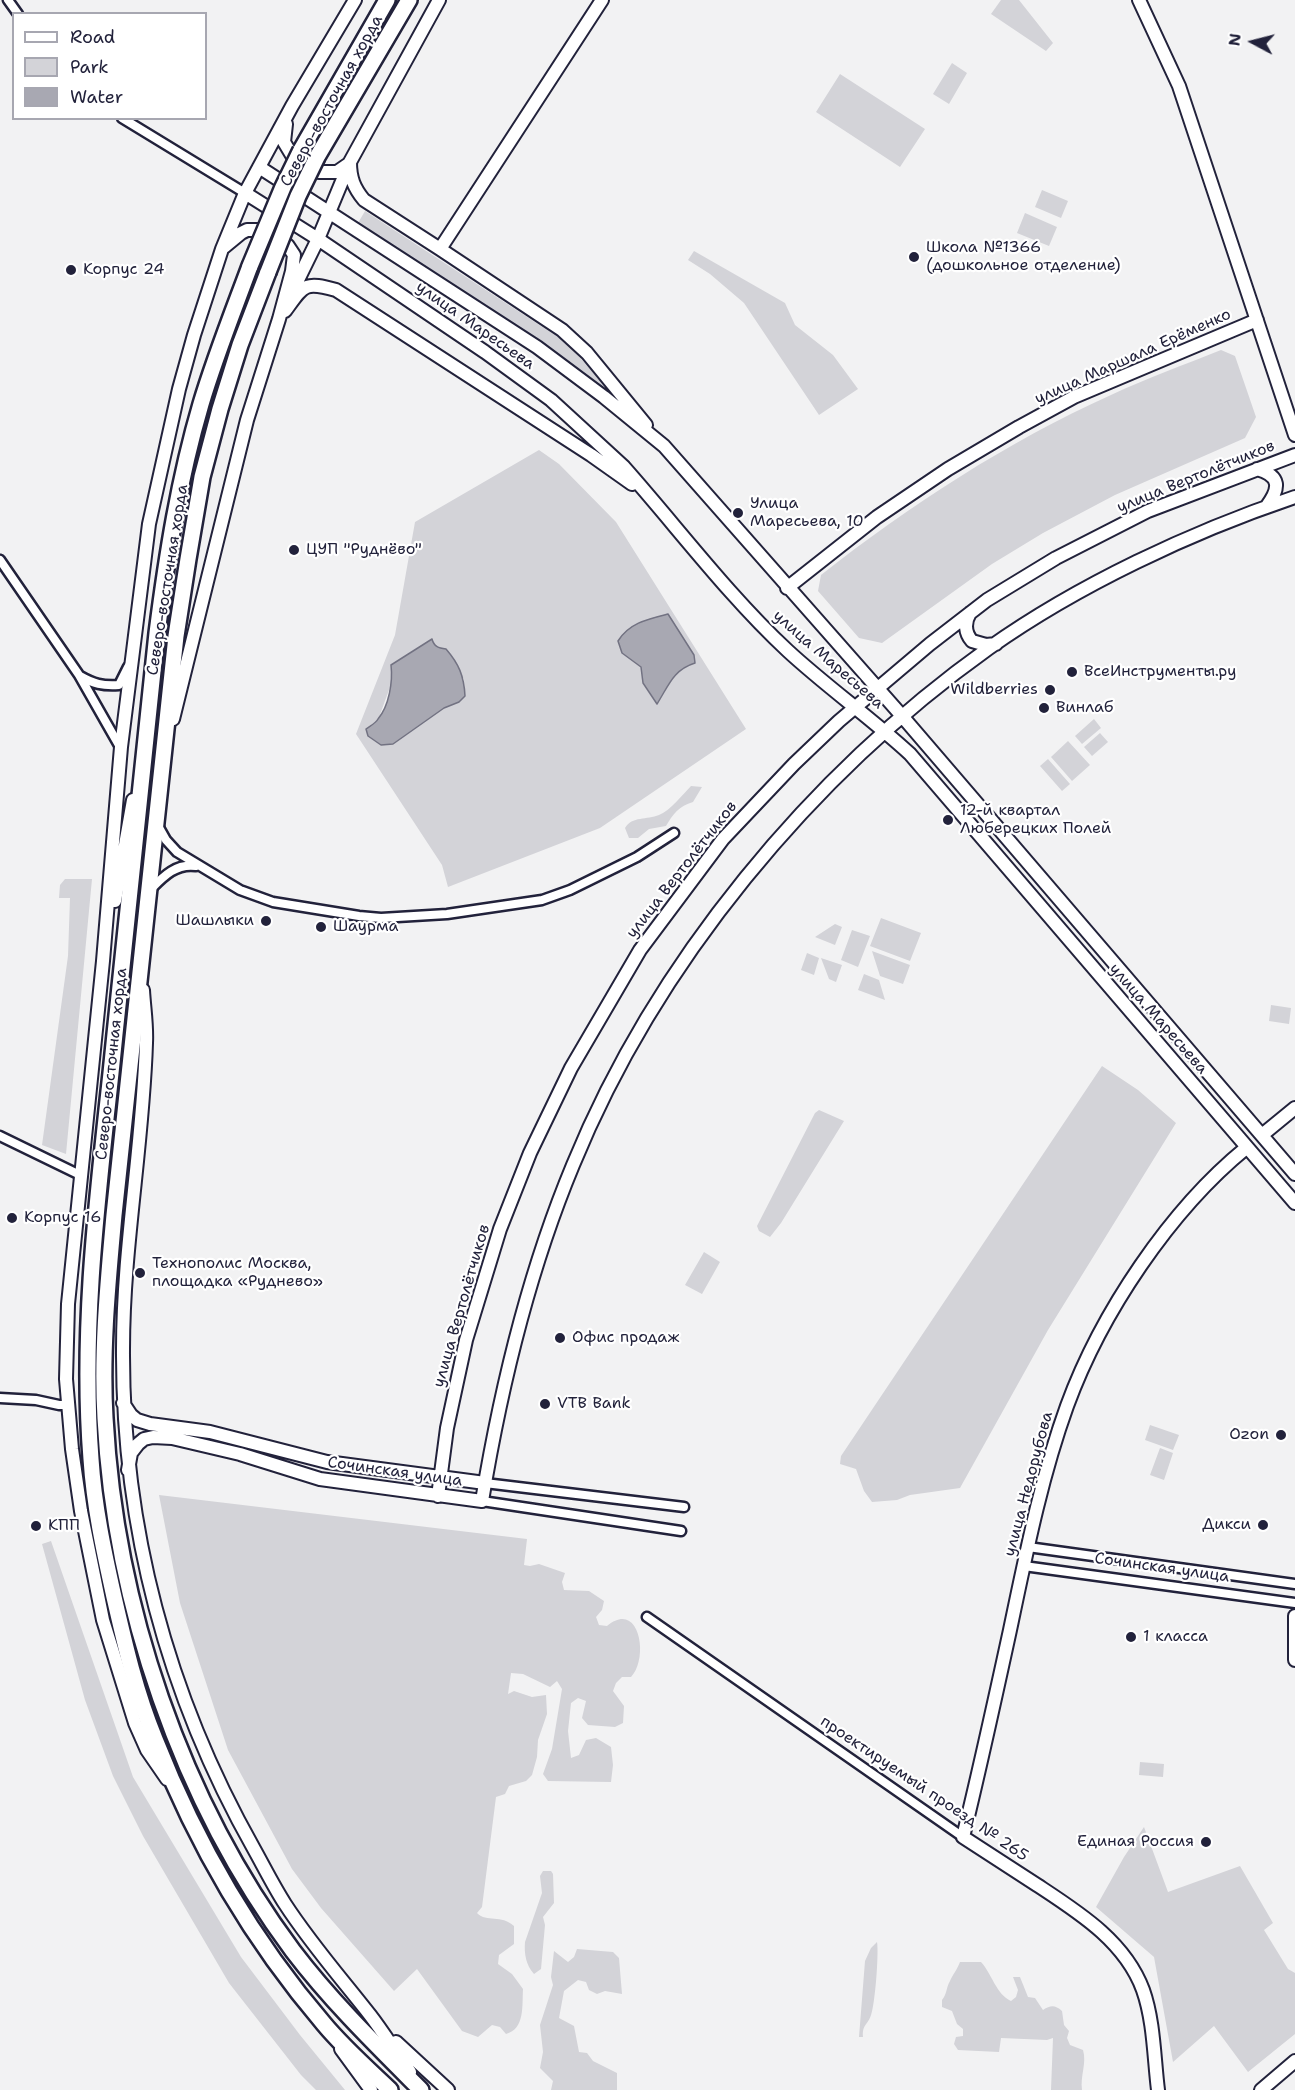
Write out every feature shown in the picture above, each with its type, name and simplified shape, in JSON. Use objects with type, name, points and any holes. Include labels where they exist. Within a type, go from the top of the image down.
[{"type":"highway","name":"Северо-восточная хорда","points":[[387,0],[301,150],[283,187],[217,353],[182,475],[166,562],[96,1211],[89,1314],[88,1394],[91,1461],[98,1522],[125,1645],[153,1736],[180,1800],[242,1911],[279,1966],[325,2025],[390,2090]]},
{"type":"highway","name":"Северо-восточная хорда","points":[[409,0],[317,157],[298,196],[240,345],[202,477],[176,636],[160,782],[114,1215],[107,1294],[104,1378],[105,1419],[112,1492],[121,1552],[152,1671],[173,1734],[195,1786],[220,1836],[253,1892],[293,1951],[354,2023],[422,2090]]},
{"type":"street","points":[[180,1800],[147,1750],[135,1723],[103,1620],[81,1511],[72,1449],[66,1379],[68,1304],[103,961],[121,747],[149,524],[194,335],[222,249],[245,193],[292,106],[355,0]]},
{"type":"street","points":[[279,319],[318,239],[350,162],[439,0]]},
{"type":"street","points":[[440,249],[602,0]]},
{"type":"street","name":"улица Маршала Ерёменко","points":[[1139,0],[1179,86],[1295,435]]},
{"type":"street","points":[[292,106],[285,129],[285,142],[292,157],[319,172],[337,172],[350,162]]},
{"type":"street","points":[[125,120],[245,193]]},
{"type":"street","points":[[350,162],[351,179],[364,200],[562,330],[587,353],[664,446]]},
{"type":"street","name":"улица Маресьева","points":[[259,167],[537,347],[664,446],[902,716],[1295,1174]]},
{"type":"street","name":"улица Маресьева","points":[[245,193],[318,239],[485,352],[551,399],[601,445],[650,497],[761,624],[796,658],[910,754],[1295,1203]]},
{"type":"street","points":[[160,782],[191,642],[229,488],[247,420],[279,319],[294,255],[284,242],[261,230],[241,233],[222,249]]},
{"type":"street","points":[[279,319],[300,291],[307,286],[336,290],[591,455],[650,497]]},
{"type":"street","name":"улица Маршала Ерёменко","points":[[787,588],[877,517],[948,468],[1019,427],[1074,397],[1257,320]]},
{"type":"street","name":"улица Вертолётчиков","points":[[438,1496],[447,1428],[466,1340],[500,1229],[530,1153],[572,1068],[640,950],[723,839],[794,764],[856,707],[970,613],[1056,558],[1148,511],[1295,455]]},
{"type":"street","points":[[1257,468],[1274,477],[1277,487],[1267,506]]},
{"type":"street","points":[[482,1501],[505,1376],[524,1304],[573,1164],[609,1087],[679,967],[756,865],[815,800],[885,731],[996,644],[1068,598],[1178,542],[1295,497]]},
{"type":"street","points":[[0,560],[79,675],[121,747]]},
{"type":"street","points":[[970,613],[966,631],[972,641],[979,645],[996,644]]},
{"type":"street","points":[[79,675],[104,687],[119,685],[130,663]]},
{"type":"street","points":[[103,961],[147,732]]},
{"type":"street","points":[[156,822],[166,840],[177,852],[240,890],[273,902],[359,916],[404,917],[447,914],[542,900],[570,890],[638,856],[674,833]]},
{"type":"street","points":[[148,893],[162,878],[176,868],[187,865],[199,867]]},
{"type":"street","points":[[141,962],[146,1041],[127,1272],[123,1403],[128,1470],[143,1562],[166,1649],[188,1711],[231,1809],[284,1902],[314,1946],[372,2017],[448,2090]]},
{"type":"street","name":"улица Недорубова","points":[[963,1838],[1049,1462],[1067,1405],[1096,1340],[1158,1241],[1211,1179],[1295,1108]]},
{"type":"street","points":[[0,1136],[80,1175]]},
{"type":"street","points":[[0,1398],[69,1405]]},
{"type":"street","name":"Сочинская улица","points":[[123,1403],[137,1420],[150,1424],[210,1432],[327,1462],[684,1507]]},
{"type":"street","name":"Сочинская улица","points":[[128,1470],[132,1453],[144,1439],[172,1438],[240,1454],[320,1479],[681,1531]]},
{"type":"street","name":"Сочинская улица","points":[[1028,1547],[1295,1584]]},
{"type":"street","name":"Сочинская улица","points":[[1024,1566],[1295,1603]]},
{"type":"street","points":[[1295,1616],[1295,1660]]},
{"type":"street","name":"проектируемый проезд № 265","points":[[647,1617],[963,1838],[1094,1924],[1114,1944],[1143,1989],[1149,2015],[1158,2090]]},
{"type":"street","points":[[372,2017],[422,2090]]},
{"type":"street","points":[[325,2025],[371,2090]]},
{"type":"street","points":[[1261,2090],[1295,2061]]},
{"type":"green space","points":[[1001,0],[1019,0],[1053,43],[1046,51],[991,14]]},
{"type":"green space","points":[[952,63],[967,73],[949,104],[933,94]]},
{"type":"green space","points":[[840,74],[925,129],[900,167],[816,112]]},
{"type":"green space","points":[[1042,190],[1068,201],[1061,218],[1035,207]]},
{"type":"green space","points":[[365,211],[567,343],[612,394],[358,223]]},
{"type":"green space","points":[[1025,213],[1057,227],[1049,246],[1017,233]]},
{"type":"green space","points":[[694,251],[785,303],[795,325],[833,355],[858,389],[819,415],[744,303],[710,274],[688,260]]},
{"type":"green space","points":[[1221,350],[1235,356],[1256,417],[1245,438],[1115,495],[1043,533],[992,564],[882,643],[859,638],[818,591],[821,575],[889,524],[960,476],[1072,413],[1152,377]]},
{"type":"green space","points":[[539,450],[559,464],[616,522],[746,729],[600,828],[448,887],[442,865],[356,734],[395,635],[415,522]],"holes":[[[432,639],[464,679],[465,696],[433,712],[367,729],[378,720],[393,679]],[[636,663],[695,663],[676,674],[657,704],[643,684],[641,667]]]},
{"type":"green space","points":[[1094,719],[1101,728],[1082,744],[1075,736]]},
{"type":"green space","points":[[1100,733],[1108,742],[1092,756],[1084,747]]},
{"type":"green space","points":[[1068,741],[1090,765],[1072,781],[1051,757]]},
{"type":"green space","points":[[1048,759],[1070,784],[1062,791],[1040,766]]},
{"type":"green space","points":[[691,786],[702,787],[693,802],[677,811],[666,826],[649,829],[638,838],[629,838],[625,828],[628,824],[663,813]]},
{"type":"green space","points":[[65,879],[92,879],[66,1154],[42,1145],[68,956],[70,898],[59,898],[60,885]]},
{"type":"green space","points":[[881,918],[921,933],[910,961],[870,946]]},
{"type":"green space","points":[[835,924],[842,927],[835,945],[815,937]]},
{"type":"green space","points":[[852,930],[870,936],[858,967],[841,960]]},
{"type":"green space","points":[[872,951],[910,965],[903,984],[880,976]]},
{"type":"green space","points":[[807,953],[819,958],[814,975],[801,970]]},
{"type":"green space","points":[[821,958],[842,965],[836,982],[829,979]]},
{"type":"green space","points":[[864,974],[879,980],[885,1000],[858,990]]},
{"type":"green space","points":[[1271,1005],[1291,1008],[1289,1024],[1269,1021]]},
{"type":"green space","points":[[1102,1066],[1138,1090],[1176,1123],[1048,1330],[960,1488],[910,1495],[897,1500],[872,1502],[864,1491],[856,1469],[840,1464],[841,1456]]},
{"type":"green space","points":[[819,1110],[844,1121],[770,1237],[759,1231],[757,1226],[815,1113]]},
{"type":"green space","points":[[704,1252],[720,1262],[702,1294],[685,1285]]},
{"type":"green space","points":[[1150,1425],[1179,1435],[1173,1450],[1145,1440]]},
{"type":"green space","points":[[1160,1448],[1173,1453],[1164,1480],[1150,1475]]},
{"type":"green space","points":[[159,1495],[527,1539],[524,1565],[539,1564],[565,1573],[562,1582],[564,1590],[589,1591],[604,1601],[602,1610],[596,1617],[599,1625],[607,1626],[618,1620],[627,1620],[634,1626],[640,1646],[636,1669],[631,1677],[622,1677],[616,1683],[613,1691],[624,1706],[623,1723],[615,1727],[588,1725],[582,1718],[586,1701],[578,1698],[571,1703],[568,1731],[571,1758],[579,1755],[586,1740],[596,1738],[611,1747],[613,1765],[611,1782],[548,1781],[543,1774],[552,1749],[562,1689],[557,1681],[550,1687],[523,1674],[511,1673],[508,1694],[514,1691],[532,1697],[546,1695],[547,1714],[538,1740],[537,1757],[532,1775],[526,1781],[509,1786],[505,1794],[496,1797],[482,1907],[477,1913],[485,1918],[504,1920],[514,1926],[514,1944],[499,1955],[498,1964],[512,1974],[523,1989],[521,2016],[517,2027],[512,2031],[506,2034],[500,2027],[492,2025],[478,2037],[462,2031],[417,1969],[394,1991],[321,1908],[292,1869],[228,1750],[180,1603]]},
{"type":"green space","points":[[51,1541],[133,1777],[241,1957],[345,2090],[316,2090],[301,2075],[229,1983],[143,1836],[113,1776],[85,1700],[42,1544]]},
{"type":"green space","points":[[1140,1762],[1164,1764],[1163,1777],[1139,1775]]},
{"type":"green space","points":[[1144,1827],[1168,1892],[1240,1866],[1273,1923],[1264,1930],[1288,1969],[1295,1973],[1295,2034],[1248,2072],[1214,2026],[1173,2062],[1154,1957],[1096,1907]]},
{"type":"green space","points":[[543,1871],[551,1871],[553,1874],[554,1903],[543,1917],[545,1925],[541,1969],[534,1974],[526,1959],[525,1942],[542,1893],[540,1876]]},
{"type":"green space","points":[[877,1942],[877,1967],[872,2009],[870,2018],[863,2029],[863,2037],[859,2037],[865,1961],[871,1948]]},
{"type":"green space","points":[[577,1949],[613,1952],[619,1958],[622,1994],[605,1991],[597,1994],[589,1990],[586,1982],[578,1980],[564,1991],[559,2018],[574,2026],[579,2052],[587,2053],[593,2061],[617,2073],[617,2090],[551,2090],[553,2081],[540,2068],[543,2052],[540,2025],[553,1985],[551,1977],[554,1951],[568,1962],[574,1957]]},
{"type":"green space","points":[[960,1962],[981,1962],[998,1989],[1011,2001],[1016,1997],[1018,1990],[1013,1977],[1020,1977],[1028,1997],[1035,1998],[1043,2010],[1053,2006],[1062,2011],[1064,2025],[1069,2031],[1067,2038],[1070,2045],[1083,2050],[1082,2090],[1051,2090],[1053,2038],[1047,2040],[1001,2038],[999,2052],[958,2050],[954,2044],[956,2037],[963,2036],[963,2029],[957,2024],[952,2011],[942,2007],[942,2000]]},
{"type":"water","points":[[668,614],[694,655],[695,663],[676,674],[657,704],[643,683],[641,667],[622,653],[618,641],[633,626]]},
{"type":"water","points":[[432,639],[437,647],[446,649],[457,665],[462,676],[465,696],[393,744],[381,745],[368,736],[366,729],[377,720],[385,707],[391,686],[391,665]]},
{"type":"place","name":"Школа №1366 (дошкольное отделение)","points":[[914,257]]},
{"type":"place","name":"Корпус 24","points":[[71,270]]},
{"type":"place","name":"Улица Маресьева, 10","points":[[738,513]]},
{"type":"place","name":"ЦУП \"Руднёво\"","points":[[294,550]]},
{"type":"place","name":"ВсеИнструменты.ру","points":[[1072,672]]},
{"type":"place","name":"Wildberries","points":[[1050,690]]},
{"type":"place","name":"Винлаб","points":[[1044,708]]},
{"type":"place","name":"12-й квартал Люберецких Полей","points":[[948,820]]},
{"type":"place","name":"Шашлыки","points":[[266,921]]},
{"type":"place","name":"Шаурма","points":[[321,927]]},
{"type":"place","name":"Корпус 16","points":[[12,1218]]},
{"type":"place","name":"Технополис Москва, площадка «Руднево»","points":[[140,1273]]},
{"type":"place","name":"Офис продаж","points":[[560,1338]]},
{"type":"place","name":"VTB Bank","points":[[545,1404]]},
{"type":"place","name":"Ozon","points":[[1281,1435]]},
{"type":"place","name":"Дикси","points":[[1263,1525]]},
{"type":"place","name":"КПП","points":[[36,1526]]},
{"type":"place","name":"1 класса","points":[[1131,1637]]},
{"type":"place","name":"Единая Россия","points":[[1206,1842]]}]
